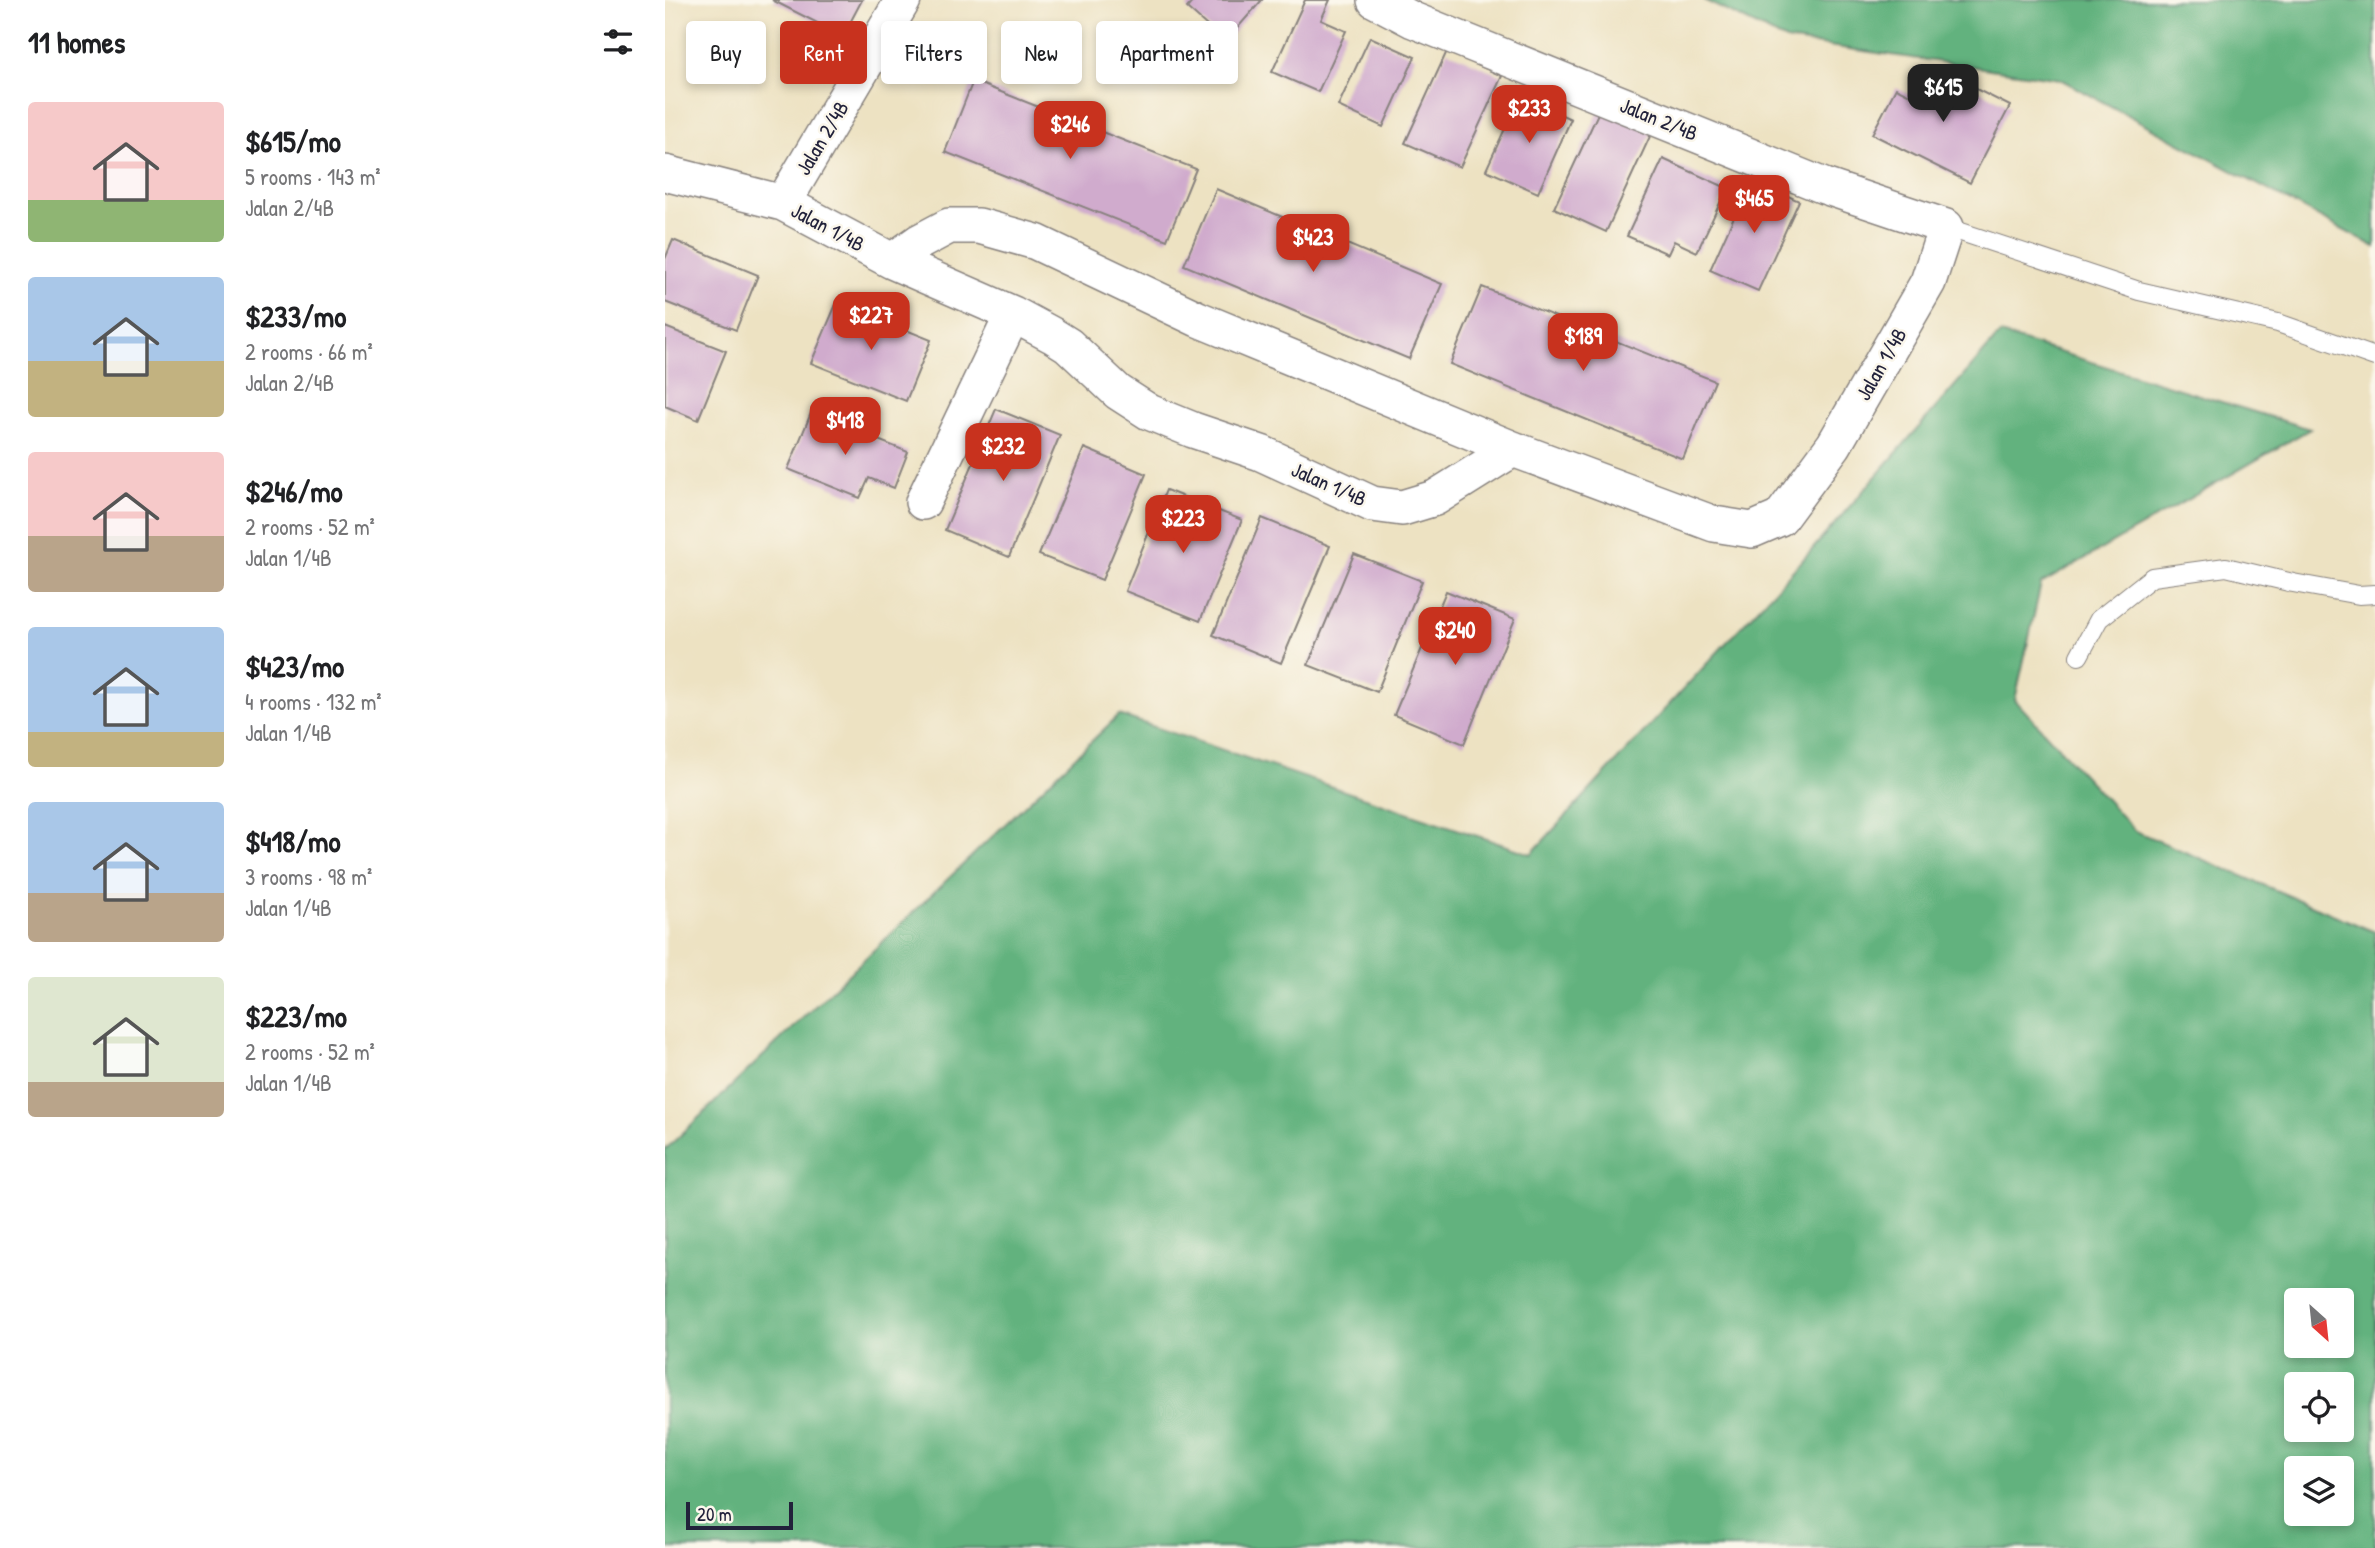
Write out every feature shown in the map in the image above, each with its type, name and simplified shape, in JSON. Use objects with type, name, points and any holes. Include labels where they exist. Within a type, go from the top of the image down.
[{"type":"street","name":"Jalan 2/4B","points":[[783,203],[903,0]]},
{"type":"street","name":"Jalan 2/4B","points":[[1375,0],[1413,20],[1824,186],[1946,228]]},
{"type":"street","name":"Jalan 1/4B","points":[[665,173],[783,203],[892,261],[1013,314],[1068,345],[1118,393],[1149,412],[1261,453],[1372,504],[1402,508],[1435,498],[1513,449],[1714,524],[1752,530],[1780,518],[1834,445],[1928,282],[1946,228]]},
{"type":"street","points":[[892,261],[949,226],[979,226],[1036,242],[1199,319],[1513,449]]},
{"type":"street","points":[[923,502],[1013,314]]},
{"type":"lane","points":[[1946,228],[2139,291],[2278,323],[2375,357]]},
{"type":"lane","points":[[2079,656],[2099,619],[2152,577],[2226,567],[2358,595],[2375,594]]},
{"type":"green space","points":[[1704,0],[2375,0],[2375,247],[2060,79],[1786,40]]},
{"type":"green space","points":[[2000,334],[2310,429],[2041,584],[2015,700],[2135,831],[2375,932],[2375,1548],[665,1548],[665,1150],[1119,715],[1531,854],[1810,552]]},
{"type":"building","points":[[772,0],[862,0],[851,21],[813,21]]},
{"type":"building","points":[[1194,0],[1262,0],[1238,27],[1238,21],[1202,21],[1187,8]]},
{"type":"building","points":[[1305,0],[1330,0],[1321,20],[1346,31],[1318,92],[1272,72]]},
{"type":"building","points":[[1370,37],[1415,57],[1383,127],[1338,106]]},
{"type":"building","points":[[1447,51],[1502,76],[1460,167],[1405,143]]},
{"type":"building","points":[[1932,67],[2010,106],[1970,183],[1872,134],[1896,88],[1916,98]]},
{"type":"building","points":[[972,84],[981,84],[1196,169],[1167,240],[945,152]]},
{"type":"building","points":[[1520,96],[1571,119],[1538,193],[1486,170]]},
{"type":"building","points":[[1600,109],[1652,132],[1606,232],[1554,208]]},
{"type":"building","points":[[1663,159],[1727,188],[1697,252],[1674,241],[1668,254],[1627,236]]},
{"type":"building","points":[[1751,179],[1799,201],[1758,291],[1710,270]]},
{"type":"building","points":[[1216,189],[1442,284],[1409,359],[1184,265]]},
{"type":"building","points":[[673,240],[758,275],[736,330],[665,302],[665,259]]},
{"type":"building","points":[[1482,287],[1715,381],[1683,459],[1450,364]]},
{"type":"building","points":[[837,302],[931,340],[906,401],[811,363]]},
{"type":"building","points":[[665,327],[726,351],[698,420],[665,406]]},
{"type":"building","points":[[996,409],[1060,435],[1009,557],[945,530]]},
{"type":"building","points":[[811,413],[908,452],[894,488],[869,478],[860,498],[788,469]]},
{"type":"building","points":[[1084,448],[1146,474],[1102,580],[1039,555]]},
{"type":"building","points":[[1166,490],[1242,520],[1200,621],[1125,591]]},
{"type":"building","points":[[1262,518],[1330,546],[1281,663],[1213,635]]},
{"type":"building","points":[[1354,554],[1422,581],[1377,692],[1308,665]]},
{"type":"building","points":[[1446,591],[1515,619],[1464,744],[1394,715]]}]
